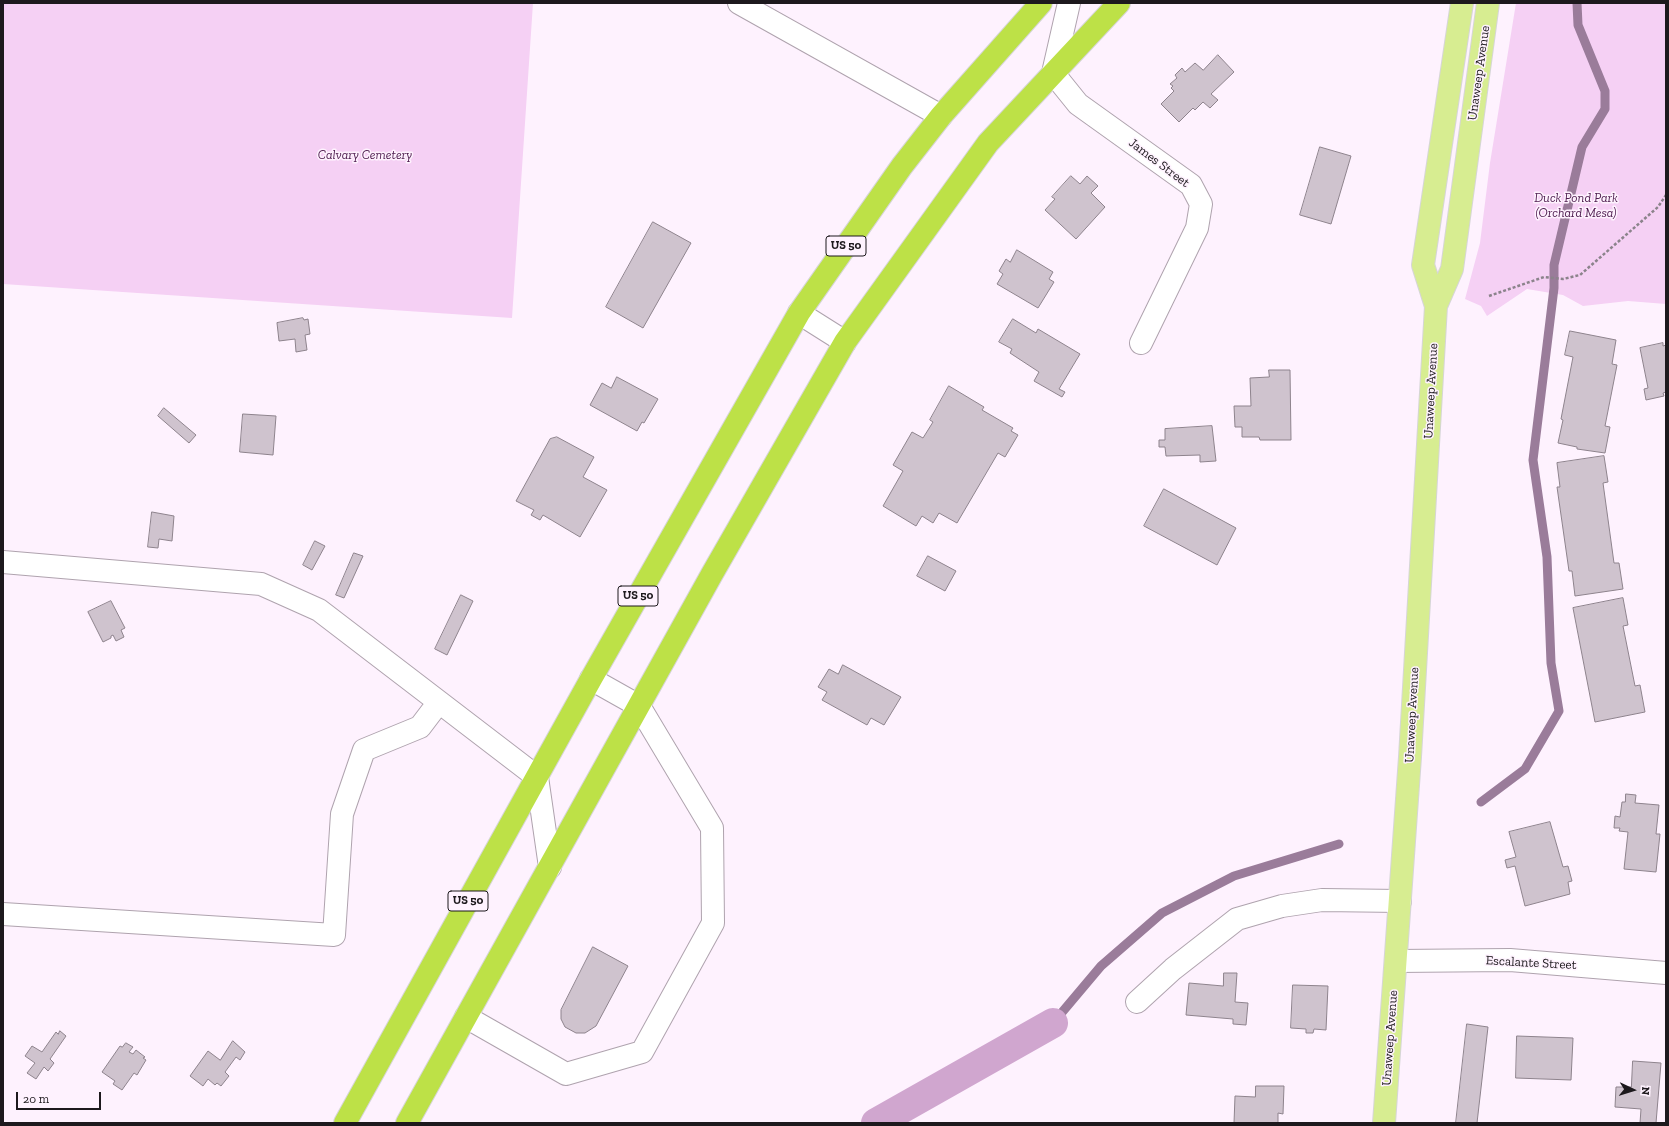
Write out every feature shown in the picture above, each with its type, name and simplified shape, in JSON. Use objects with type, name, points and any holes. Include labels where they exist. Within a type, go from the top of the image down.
[{"type":"highway","name":"US 50","points":[[345,1123],[591,679],[799,313],[902,166],[941,116],[1041,3]]},
{"type":"highway","points":[[407,1123],[639,706],[845,342],[988,143],[1119,3]]},
{"type":"main road","name":"Unaweep Avenue","points":[[1436,306],[1423,265],[1462,3]]},
{"type":"main road","name":"Unaweep Avenue","points":[[1384,1123],[1400,901],[1436,306],[1452,269],[1488,3]]},
{"type":"street","points":[[739,3],[941,116]]},
{"type":"street","points":[[1053,73],[1069,3]]},
{"type":"street","name":"James Street","points":[[1053,73],[1078,104],[1191,185],[1201,204],[1197,228],[1141,343]]},
{"type":"street","points":[[799,313],[845,342]]},
{"type":"street","points":[[3,562],[261,584],[318,610],[537,777],[550,867]]},
{"type":"street","points":[[466,1018],[566,1074],[642,1052],[713,923],[712,828],[639,706],[591,679]]},
{"type":"street","points":[[3,914],[334,935],[342,814],[364,750],[420,728],[439,702]]},
{"type":"street","points":[[1137,1002],[1173,969],[1237,919],[1282,906],[1322,900],[1400,901]]},
{"type":"street","name":"Escalante Street","points":[[1396,960],[1510,960],[1666,973]]},
{"type":"path","points":[[1489,296],[1544,276],[1563,279],[1580,275],[1658,207],[1666,196]]},
{"type":"green space","name":"Calvary Cemetery","points":[[3,3],[533,3],[512,318],[3,284]]},
{"type":"green space","name":"Duck Pond Park (Orchard Mesa)","points":[[1516,3],[1666,3],[1666,304],[1628,301],[1583,306],[1563,295],[1527,289],[1487,316],[1481,306],[1465,299],[1480,243],[1490,163]]},
{"type":"building","points":[[1218,55],[1234,72],[1211,94],[1218,100],[1210,108],[1203,102],[1195,110],[1193,108],[1179,122],[1161,104],[1174,91],[1171,88],[1173,86],[1170,84],[1177,78],[1175,75],[1182,68],[1185,72],[1195,63],[1203,70]]},
{"type":"building","points":[[1320,147],[1351,156],[1331,224],[1300,215]]},
{"type":"building","points":[[1071,176],[1080,184],[1087,176],[1098,186],[1091,193],[1105,207],[1076,239],[1045,210],[1055,199],[1052,197]]},
{"type":"building","points":[[653,222],[691,243],[643,328],[606,307]]},
{"type":"building","points":[[1017,250],[1053,272],[1049,279],[1054,282],[1038,308],[997,284],[1003,274],[999,271],[1006,259],[1010,262]]},
{"type":"building","points":[[303,318],[304,320],[308,319],[310,334],[305,335],[307,350],[296,352],[295,339],[279,341],[277,323]]},
{"type":"building","points":[[1013,319],[1036,333],[1038,329],[1080,354],[1059,389],[1065,392],[1062,397],[1034,381],[1039,372],[1010,353],[1012,349],[999,342]]},
{"type":"building","points":[[1570,331],[1616,340],[1612,364],[1617,365],[1605,426],[1610,427],[1605,453],[1577,449],[1577,447],[1558,443],[1573,357],[1565,355]]},
{"type":"building","points":[[1663,343],[1663,346],[1666,345],[1666,392],[1663,393],[1664,396],[1646,400],[1644,389],[1648,388],[1640,348]]},
{"type":"building","points":[[1269,370],[1290,370],[1291,440],[1260,440],[1259,437],[1242,437],[1242,427],[1235,427],[1234,406],[1251,406],[1250,378],[1269,377]]},
{"type":"building","points":[[617,377],[658,399],[644,423],[642,422],[637,431],[590,405],[602,383],[611,388]]},
{"type":"building","points":[[949,386],[984,407],[982,410],[1013,428],[1011,431],[1018,435],[1005,457],[998,453],[957,523],[939,513],[933,523],[922,516],[916,526],[883,506],[903,471],[893,465],[912,432],[923,438],[933,422],[930,420]]},
{"type":"building","points":[[164,408],[196,435],[189,443],[158,416]]},
{"type":"building","points":[[243,414],[276,416],[273,455],[240,452]]},
{"type":"building","points":[[1212,426],[1216,461],[1200,462],[1200,455],[1166,456],[1165,447],[1159,447],[1159,440],[1165,440],[1165,429]]},
{"type":"building","points":[[557,437],[594,457],[583,477],[607,490],[580,537],[543,515],[540,520],[531,515],[534,510],[516,501],[550,439]]},
{"type":"building","points":[[1604,456],[1608,482],[1603,483],[1614,563],[1619,563],[1623,589],[1575,596],[1572,571],[1569,571],[1557,487],[1560,487],[1557,463]]},
{"type":"building","points":[[1164,489],[1236,528],[1217,565],[1144,526]]},
{"type":"building","points":[[152,512],[174,516],[172,541],[159,539],[158,548],[148,547]]},
{"type":"building","points":[[315,541],[325,546],[312,570],[303,565]]},
{"type":"building","points":[[354,553],[363,556],[344,598],[336,595]]},
{"type":"building","points":[[928,556],[956,571],[945,591],[917,576]]},
{"type":"building","points":[[461,595],[473,601],[447,655],[435,649]]},
{"type":"building","points":[[1623,598],[1628,625],[1623,626],[1635,686],[1640,685],[1645,712],[1595,722],[1573,608]]},
{"type":"building","points":[[111,601],[125,628],[121,630],[124,637],[116,641],[113,635],[111,638],[103,642],[88,612]]},
{"type":"building","points":[[843,665],[901,697],[884,725],[871,718],[867,725],[822,700],[827,692],[818,687],[829,669],[838,674]]},
{"type":"building","points":[[1626,794],[1636,795],[1635,803],[1659,805],[1656,834],[1660,834],[1656,872],[1624,869],[1628,832],[1619,831],[1620,828],[1614,828],[1615,816],[1620,817],[1622,802],[1625,802]]},
{"type":"building","points":[[1550,822],[1563,867],[1568,866],[1572,881],[1568,882],[1570,894],[1525,906],[1515,866],[1507,868],[1505,860],[1516,857],[1509,832]]},
{"type":"building","points":[[593,947],[628,966],[596,1026],[585,1033],[576,1033],[565,1027],[561,1019],[561,1010]]},
{"type":"building","points":[[1224,973],[1237,973],[1235,1002],[1248,1003],[1246,1025],[1233,1024],[1233,1019],[1186,1015],[1189,983],[1223,986]]},
{"type":"building","points":[[1293,985],[1328,986],[1326,1030],[1314,1029],[1313,1033],[1306,1033],[1306,1029],[1291,1028]]},
{"type":"building","points":[[1467,1024],[1488,1027],[1477,1123],[1456,1123]]},
{"type":"building","points":[[60,1031],[66,1036],[50,1059],[54,1063],[48,1071],[44,1067],[36,1079],[27,1073],[35,1063],[25,1056],[32,1046],[42,1052],[56,1032],[58,1034]]},
{"type":"building","points":[[1517,1036],[1573,1038],[1571,1080],[1516,1078]]},
{"type":"building","points":[[233,1041],[245,1052],[240,1060],[236,1057],[225,1072],[229,1076],[221,1086],[217,1083],[215,1085],[208,1079],[203,1086],[190,1076],[208,1051],[220,1060]]},
{"type":"building","points":[[126,1043],[133,1047],[129,1052],[133,1054],[136,1050],[145,1057],[143,1058],[146,1060],[137,1075],[134,1073],[122,1090],[113,1084],[115,1081],[102,1072],[120,1046],[122,1047]]},
{"type":"building","points":[[1633,1061],[1661,1063],[1656,1123],[1640,1123],[1641,1109],[1615,1107],[1616,1087],[1631,1087]]},
{"type":"building","points":[[1256,1086],[1284,1086],[1283,1114],[1278,1113],[1278,1123],[1234,1123],[1235,1096],[1255,1097]]},
{"type":"waterway","points":[[1481,802],[1525,769],[1559,711],[1551,663],[1547,557],[1533,460],[1554,288],[1554,265],[1582,147],[1605,109],[1605,91],[1578,25],[1577,3]]},
{"type":"waterway","points":[[1053,1023],[1101,966],[1162,913],[1234,876],[1339,844]]},
{"type":"waterway","points":[[876,1123],[1053,1023]]}]
